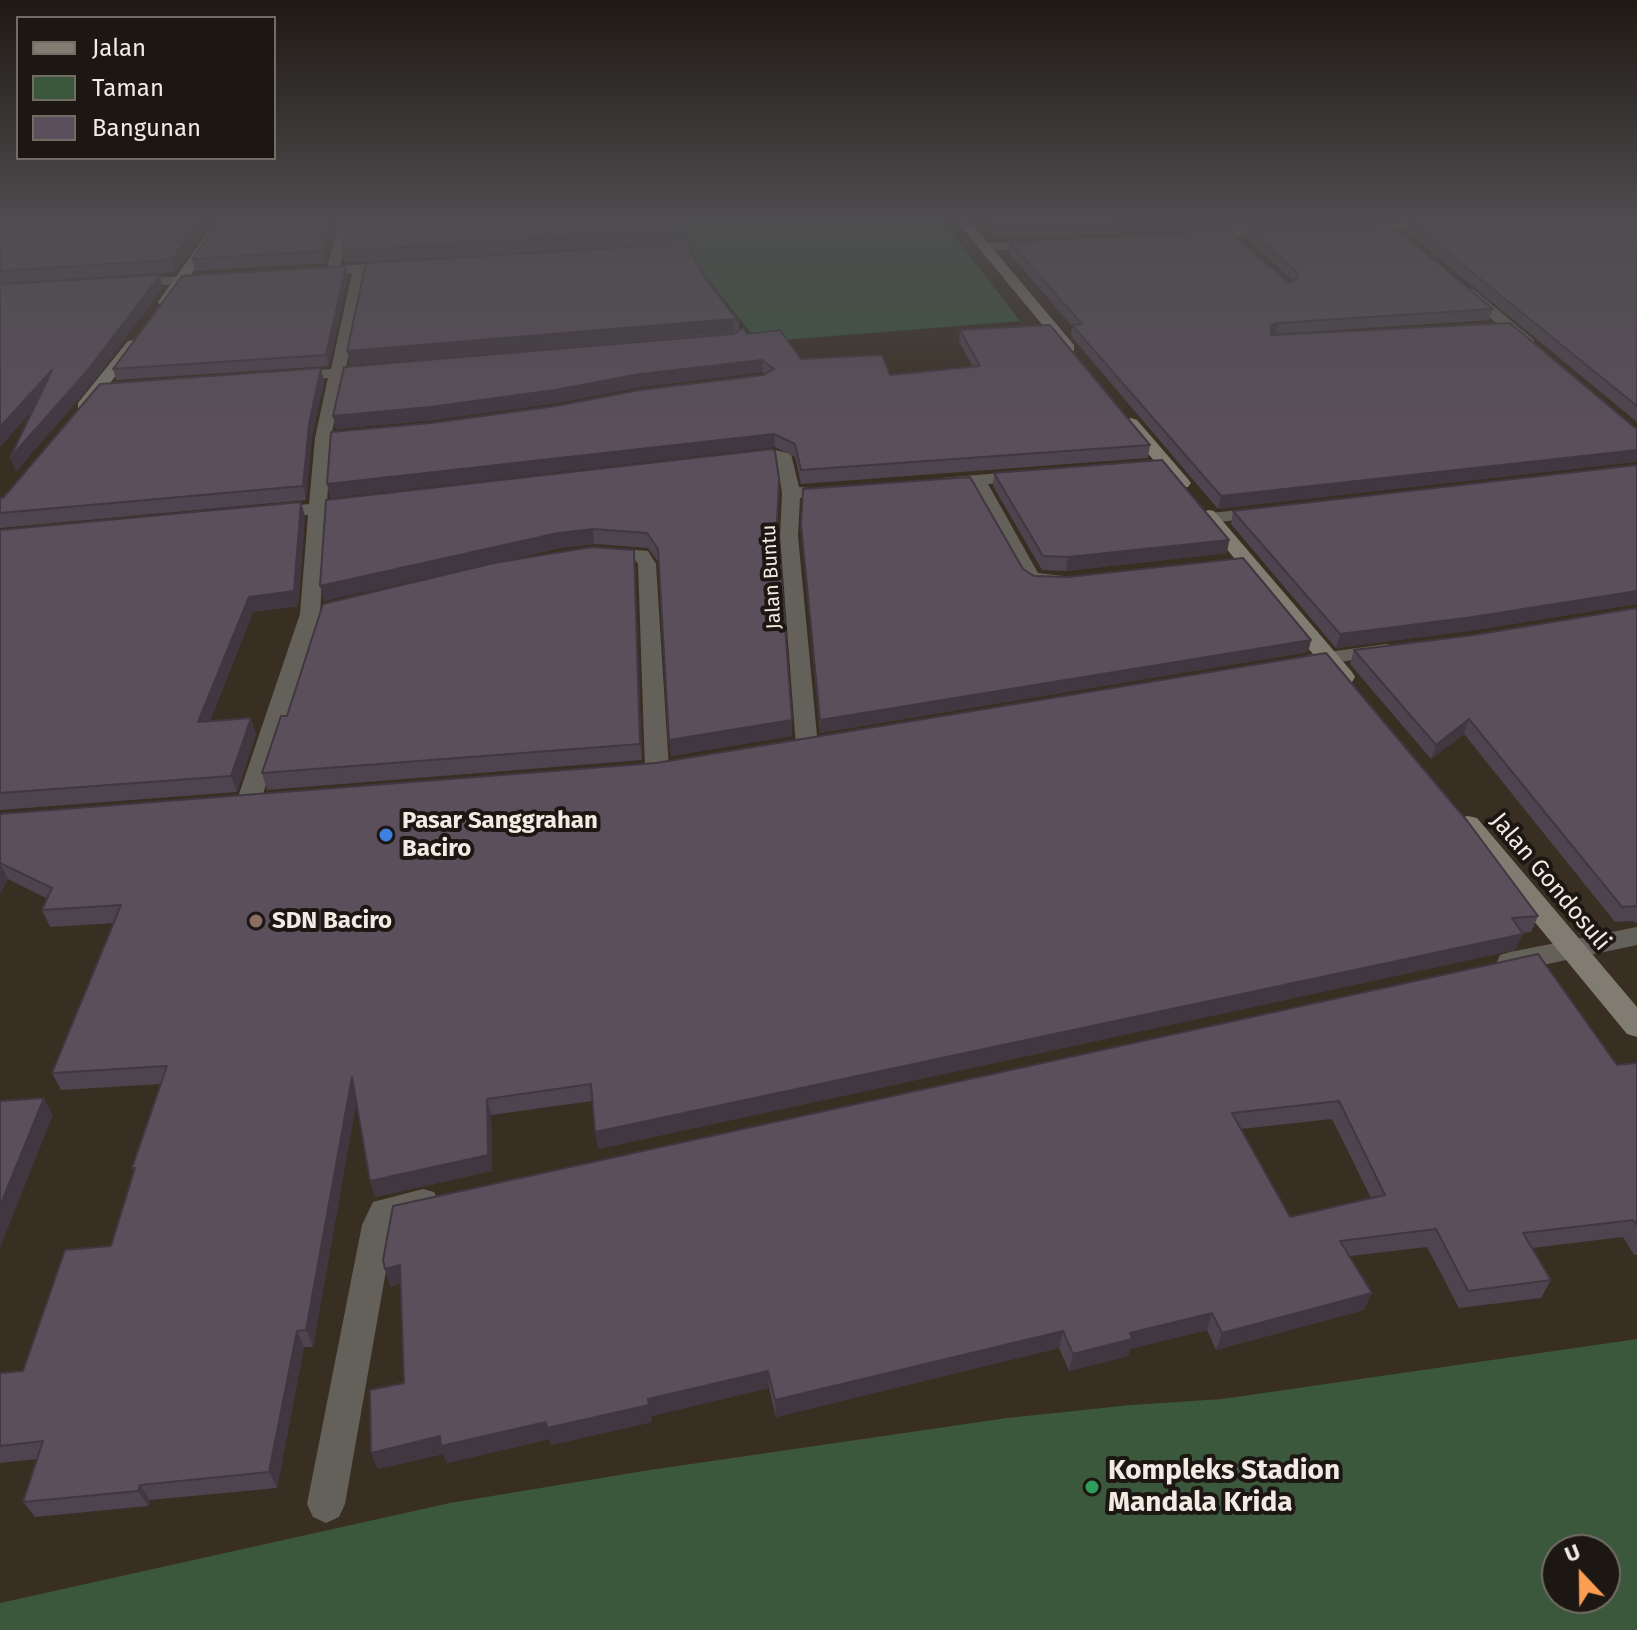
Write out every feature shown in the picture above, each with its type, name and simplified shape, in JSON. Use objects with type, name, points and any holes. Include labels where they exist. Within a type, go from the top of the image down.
[{"type":"street","points":[[69,424],[107,388],[170,294]]},
{"type":"street","points":[[280,798],[241,801],[317,612],[317,509],[323,438],[354,294]]},
{"type":"street","points":[[1024,294],[1078,359]]},
{"type":"street","points":[[1468,294],[1502,327],[1544,356]]},
{"type":"street","points":[[272,377],[397,368]]},
{"type":"street","points":[[1117,406],[1358,694]]},
{"type":"street","points":[[323,438],[386,432]]},
{"type":"street","points":[[730,460],[775,455],[785,458],[791,493]]},
{"type":"street","points":[[1139,467],[1166,465]]},
{"type":"street","points":[[917,485],[1037,475]]},
{"type":"street","points":[[977,480],[1031,577],[1046,581],[1081,578]]},
{"type":"street","name":"Jalan Buntu","points":[[827,491],[791,493],[789,536],[799,747],[833,740]]},
{"type":"street","points":[[254,514],[376,503]]},
{"type":"street","points":[[1211,518],[1288,509]]},
{"type":"street","points":[[583,554],[625,552],[641,555],[647,564],[657,768]]},
{"type":"street","points":[[1216,564],[1246,560]]},
{"type":"street","points":[[1281,665],[1406,648]]},
{"type":"street","name":"Jalan Gondosuli","points":[[1450,803],[1637,1026]]},
{"type":"street","points":[[1481,968],[1637,936]]},
{"type":"street","points":[[326,1504],[381,1217],[390,1209],[445,1198]]},
{"type":"green space","points":[[720,294],[999,294],[1020,321],[758,342]]},
{"type":"green space","name":"Kompleks Stadion Mandala Krida","points":[[1637,1339],[1637,1630],[0,1630],[0,1603],[450,1503],[643,1471],[1007,1418],[1222,1399]]},
{"type":"building","points":[[0,294],[146,294],[87,371],[10,458],[52,370],[0,427]]},
{"type":"building","points":[[169,294],[340,294],[326,355],[113,369]]},
{"type":"building","points":[[359,294],[717,294],[739,322],[733,319],[347,351]]},
{"type":"building","points":[[1056,294],[1475,294],[1493,309],[1278,323],[1271,325],[1271,335],[1510,323],[1637,428],[1637,450],[1221,496],[1072,325],[1082,324]]},
{"type":"building","points":[[1499,294],[1637,294],[1637,406]]},
{"type":"building","points":[[1050,325],[1150,445],[801,470],[795,444],[774,434],[327,484],[331,432],[431,423],[556,406],[640,390],[763,375],[774,369],[762,360],[640,374],[555,390],[430,407],[333,416],[344,367],[734,334],[743,328],[747,334],[780,330],[801,359],[882,355],[890,375],[980,366],[960,330]]},
{"type":"building","points":[[321,368],[309,424],[303,486],[0,513],[0,498],[100,384]]},
{"type":"building","points":[[775,451],[779,479],[777,521],[792,720],[669,740],[658,549],[647,533],[593,529],[558,533],[320,586],[326,500]]},
{"type":"building","points":[[1162,460],[1229,540],[1068,557],[1043,556],[994,473]]},
{"type":"building","points":[[1637,465],[1637,591],[1340,634],[1233,511]]},
{"type":"building","points":[[970,477],[1023,569],[1034,576],[1068,577],[1243,558],[1311,640],[820,720],[801,524],[803,489]]},
{"type":"building","points":[[301,502],[294,591],[249,597],[198,722],[251,718],[231,776],[0,793],[0,530]]},
{"type":"building","points":[[592,547],[634,550],[640,744],[262,773],[281,716],[287,716],[323,604],[494,563]]},
{"type":"building","points":[[1637,608],[1637,906],[1622,907],[1469,719],[1436,745],[1354,650],[1474,635]]},
{"type":"building","points":[[1326,653],[1468,822],[1538,916],[1512,918],[1523,934],[595,1132],[591,1084],[487,1099],[488,1155],[370,1181],[352,1077],[306,1330],[297,1331],[269,1472],[140,1485],[138,1491],[23,1502],[43,1441],[0,1446],[0,1373],[23,1371],[65,1250],[111,1246],[135,1168],[132,1168],[167,1066],[52,1073],[121,905],[42,910],[52,888],[0,863],[0,814],[656,763]]},
{"type":"building","points":[[1538,954],[1617,1065],[1637,1064],[1637,1225],[1633,1220],[1523,1233],[1551,1280],[1468,1291],[1436,1229],[1340,1241],[1372,1293],[1222,1333],[1212,1313],[1130,1333],[1132,1339],[1073,1354],[1063,1331],[775,1400],[768,1371],[648,1399],[649,1405],[547,1428],[546,1422],[441,1446],[440,1436],[371,1453],[370,1390],[404,1383],[400,1265],[385,1269],[383,1260],[393,1206]],"holes":[[[1339,1101],[1385,1195],[1290,1217],[1232,1113]]]},
{"type":"building","points":[[44,1098],[0,1206],[0,1101]]},
{"type":"place","name":"Pasar Sanggrahan Baciro","points":[[386,835]]},
{"type":"place","name":"SDN Baciro","points":[[256,921]]},
{"type":"place","name":"Kompleks Stadion Mandala Krida","points":[[1092,1487]]}]
